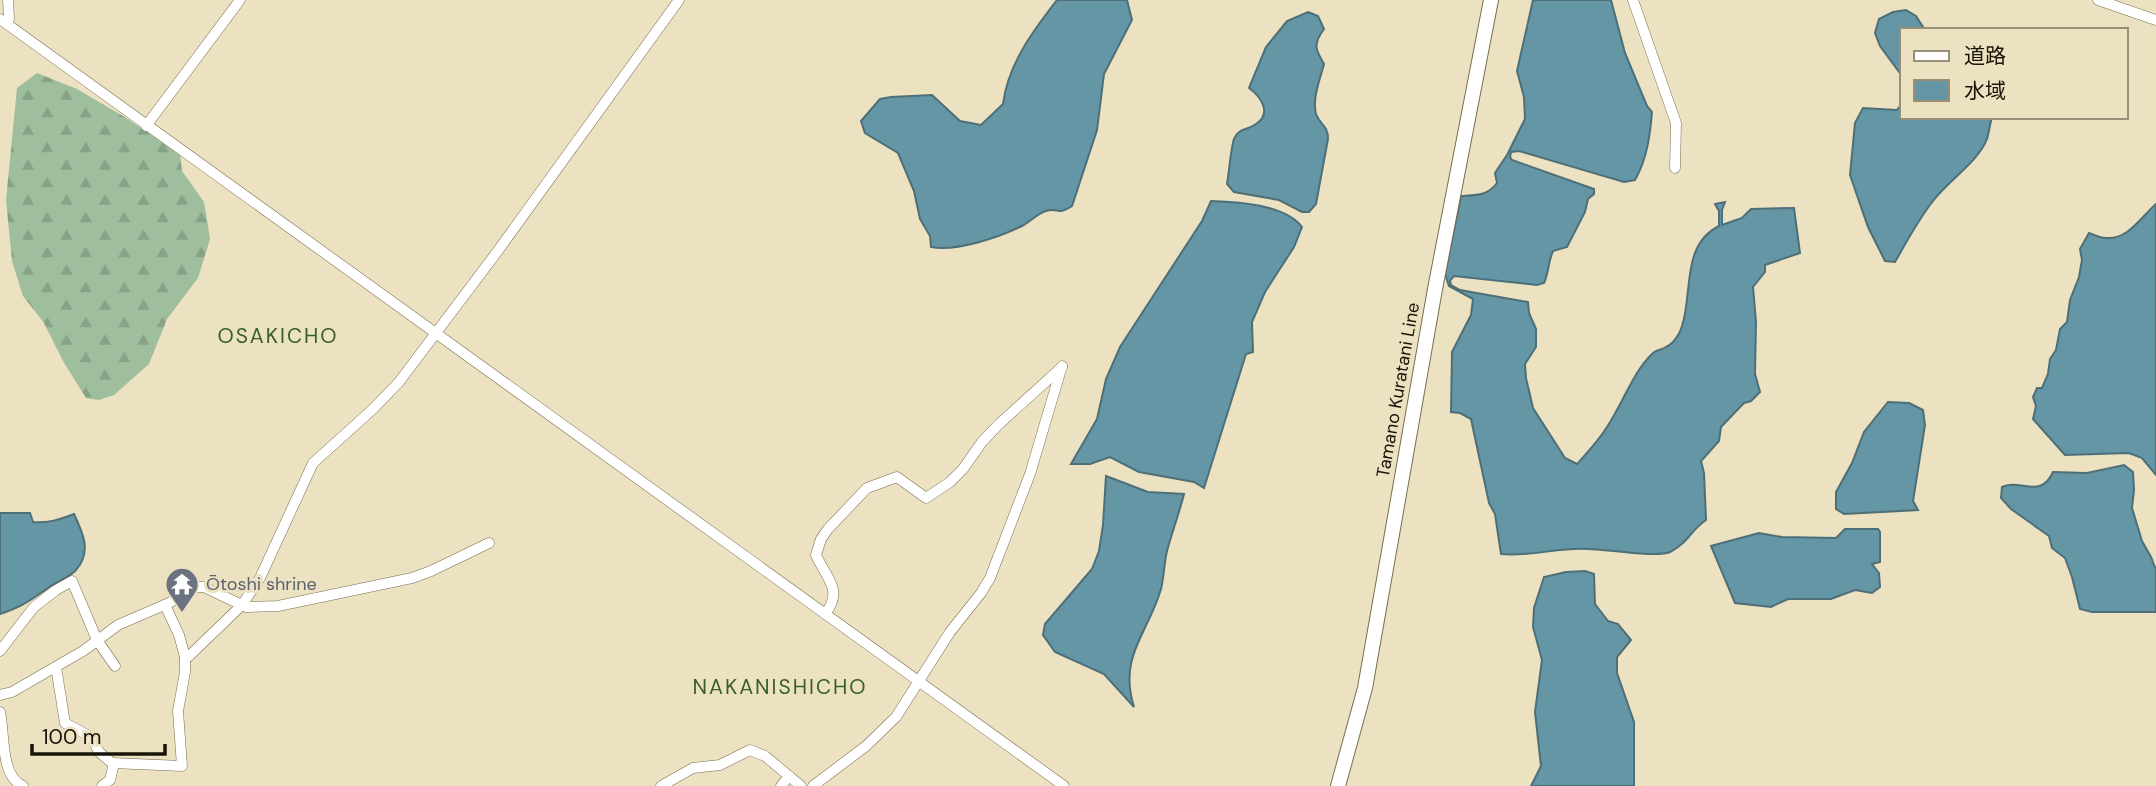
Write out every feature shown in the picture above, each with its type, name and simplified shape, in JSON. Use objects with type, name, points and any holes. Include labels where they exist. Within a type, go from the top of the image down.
[{"type":"main road","name":"Tamano Kuratani Line","points":[[1338,786],[1365,688],[1442,249],[1491,0]]},
{"type":"street","points":[[8,0],[9,19],[4,22],[1064,786]]},
{"type":"street","points":[[146,126],[240,0]]},
{"type":"street","points":[[185,657],[242,606],[260,578],[313,463],[399,382],[679,0]]},
{"type":"street","points":[[1633,0],[1676,123],[1675,168]]},
{"type":"street","points":[[2098,0],[2156,20]]},
{"type":"street","points":[[813,786],[866,746],[896,717],[950,632],[981,593],[1030,474],[1062,366],[998,425],[950,482],[926,498],[897,477],[867,488],[859,496],[828,529],[821,539],[816,555],[834,590],[833,604],[825,614]]},
{"type":"street","points":[[0,695],[12,692],[56,667],[118,625],[165,605],[195,587],[202,586],[246,607],[278,606],[412,578],[489,543]]},
{"type":"street","points":[[0,651],[34,607],[72,581],[97,640],[115,666]]},
{"type":"street","points":[[56,667],[65,723],[91,737],[104,758],[114,763],[182,766],[178,711],[185,657],[179,635],[165,605]]},
{"type":"street","points":[[0,712],[8,767],[16,783],[23,786]]},
{"type":"street","points":[[667,785],[693,768],[720,765],[750,750],[765,756],[801,786]]},
{"type":"street","points":[[102,786],[110,780],[114,763]]},
{"type":"street","points":[[780,786],[789,776]]},
{"type":"green space","points":[[37,73],[77,89],[180,154],[182,171],[204,202],[210,239],[198,278],[167,319],[149,364],[114,395],[99,400],[86,398],[44,323],[23,296],[12,261],[6,200],[17,88]]},
{"type":"water","points":[[1057,0],[1127,0],[1132,20],[1104,74],[1097,130],[1072,206],[1060,211],[1043,212],[1022,226],[978,242],[953,247],[931,247],[930,236],[920,219],[914,191],[898,153],[865,133],[861,121],[880,99],[932,95],[960,121],[981,125],[1003,104],[1016,62]]},
{"type":"water","points":[[1533,0],[1611,0],[1625,53],[1652,112],[1647,147],[1635,180],[1624,182],[1519,151],[1511,152],[1512,160],[1594,189],[1594,194],[1588,199],[1585,212],[1567,247],[1553,251],[1544,283],[1537,285],[1454,276],[1450,281],[1451,285],[1460,290],[1528,302],[1529,313],[1536,329],[1536,347],[1525,364],[1533,408],[1565,458],[1577,464],[1604,432],[1645,361],[1671,344],[1678,335],[1685,313],[1693,257],[1707,234],[1719,226],[1719,211],[1715,204],[1725,202],[1722,225],[1742,218],[1751,209],[1794,208],[1800,253],[1765,265],[1765,272],[1753,287],[1756,322],[1755,374],[1760,392],[1751,401],[1744,403],[1721,427],[1719,441],[1701,461],[1706,520],[1681,545],[1663,554],[1577,549],[1501,554],[1495,514],[1489,503],[1471,419],[1451,412],[1452,352],[1471,315],[1473,299],[1449,286],[1445,274],[1461,196],[1485,193],[1497,183],[1495,173],[1525,119],[1524,97],[1517,71]]},
{"type":"water","points":[[1906,10],[1916,16],[1924,28],[1900,28],[1900,73],[1880,46],[1875,33],[1879,19],[1893,12]]},
{"type":"water","points":[[1308,12],[1318,16],[1324,29],[1317,43],[1317,50],[1324,64],[1315,108],[1327,131],[1328,139],[1316,204],[1309,212],[1302,212],[1279,200],[1234,192],[1227,184],[1236,135],[1256,124],[1264,115],[1261,100],[1249,88],[1266,47],[1287,21]]},
{"type":"water","points":[[1900,106],[1900,119],[1992,119],[1983,147],[1933,201],[1895,262],[1885,261],[1868,227],[1850,175],[1855,123],[1863,108],[1897,110]]},
{"type":"water","points":[[1211,201],[1273,209],[1294,219],[1302,227],[1294,247],[1265,292],[1252,322],[1253,352],[1246,354],[1204,488],[1194,482],[1139,472],[1110,457],[1090,464],[1071,464],[1097,419],[1106,379],[1120,347],[1202,221]]},
{"type":"water","points":[[2156,204],[2156,475],[2142,458],[2129,453],[2065,455],[2033,419],[2036,406],[2033,397],[2037,388],[2042,388],[2050,359],[2056,350],[2060,329],[2067,322],[2070,300],[2079,277],[2082,260],[2080,249],[2089,233],[2114,238],[2128,232]]},
{"type":"water","points":[[1888,402],[1909,403],[1923,410],[1925,425],[1913,501],[1918,510],[1844,514],[1836,509],[1836,492],[1852,463],[1864,432]]},
{"type":"water","points":[[2124,465],[2133,472],[2132,508],[2142,541],[2156,570],[2156,612],[2092,612],[2080,609],[2065,558],[2052,548],[2049,536],[2011,509],[2001,498],[2002,487],[2036,487],[2048,480],[2053,472],[2087,473]]},
{"type":"water","points":[[1106,476],[1148,492],[1184,494],[1167,551],[1161,589],[1132,659],[1130,689],[1134,707],[1104,674],[1055,652],[1043,635],[1045,624],[1092,569],[1099,551],[1103,525]]},
{"type":"water","points":[[0,513],[30,513],[33,522],[54,521],[74,514],[83,535],[85,549],[81,563],[73,573],[25,603],[0,614]]},
{"type":"water","points":[[1845,529],[1878,529],[1880,532],[1880,562],[1872,564],[1879,573],[1880,587],[1872,593],[1855,590],[1831,599],[1788,599],[1771,607],[1735,603],[1711,546],[1759,533],[1782,537],[1836,538]]},
{"type":"water","points":[[1585,571],[1594,574],[1595,604],[1608,621],[1618,624],[1631,640],[1617,657],[1617,673],[1634,722],[1634,786],[1531,786],[1541,766],[1535,712],[1542,660],[1533,627],[1534,608],[1544,577]]},
{"type":"place","name":"Ōtoshi shrine","points":[[182,614]]},
{"type":"district","name":"OSAKICHO","points":[[278,336]]},
{"type":"district","name":"NAKANISHICHO","points":[[780,687]]}]
